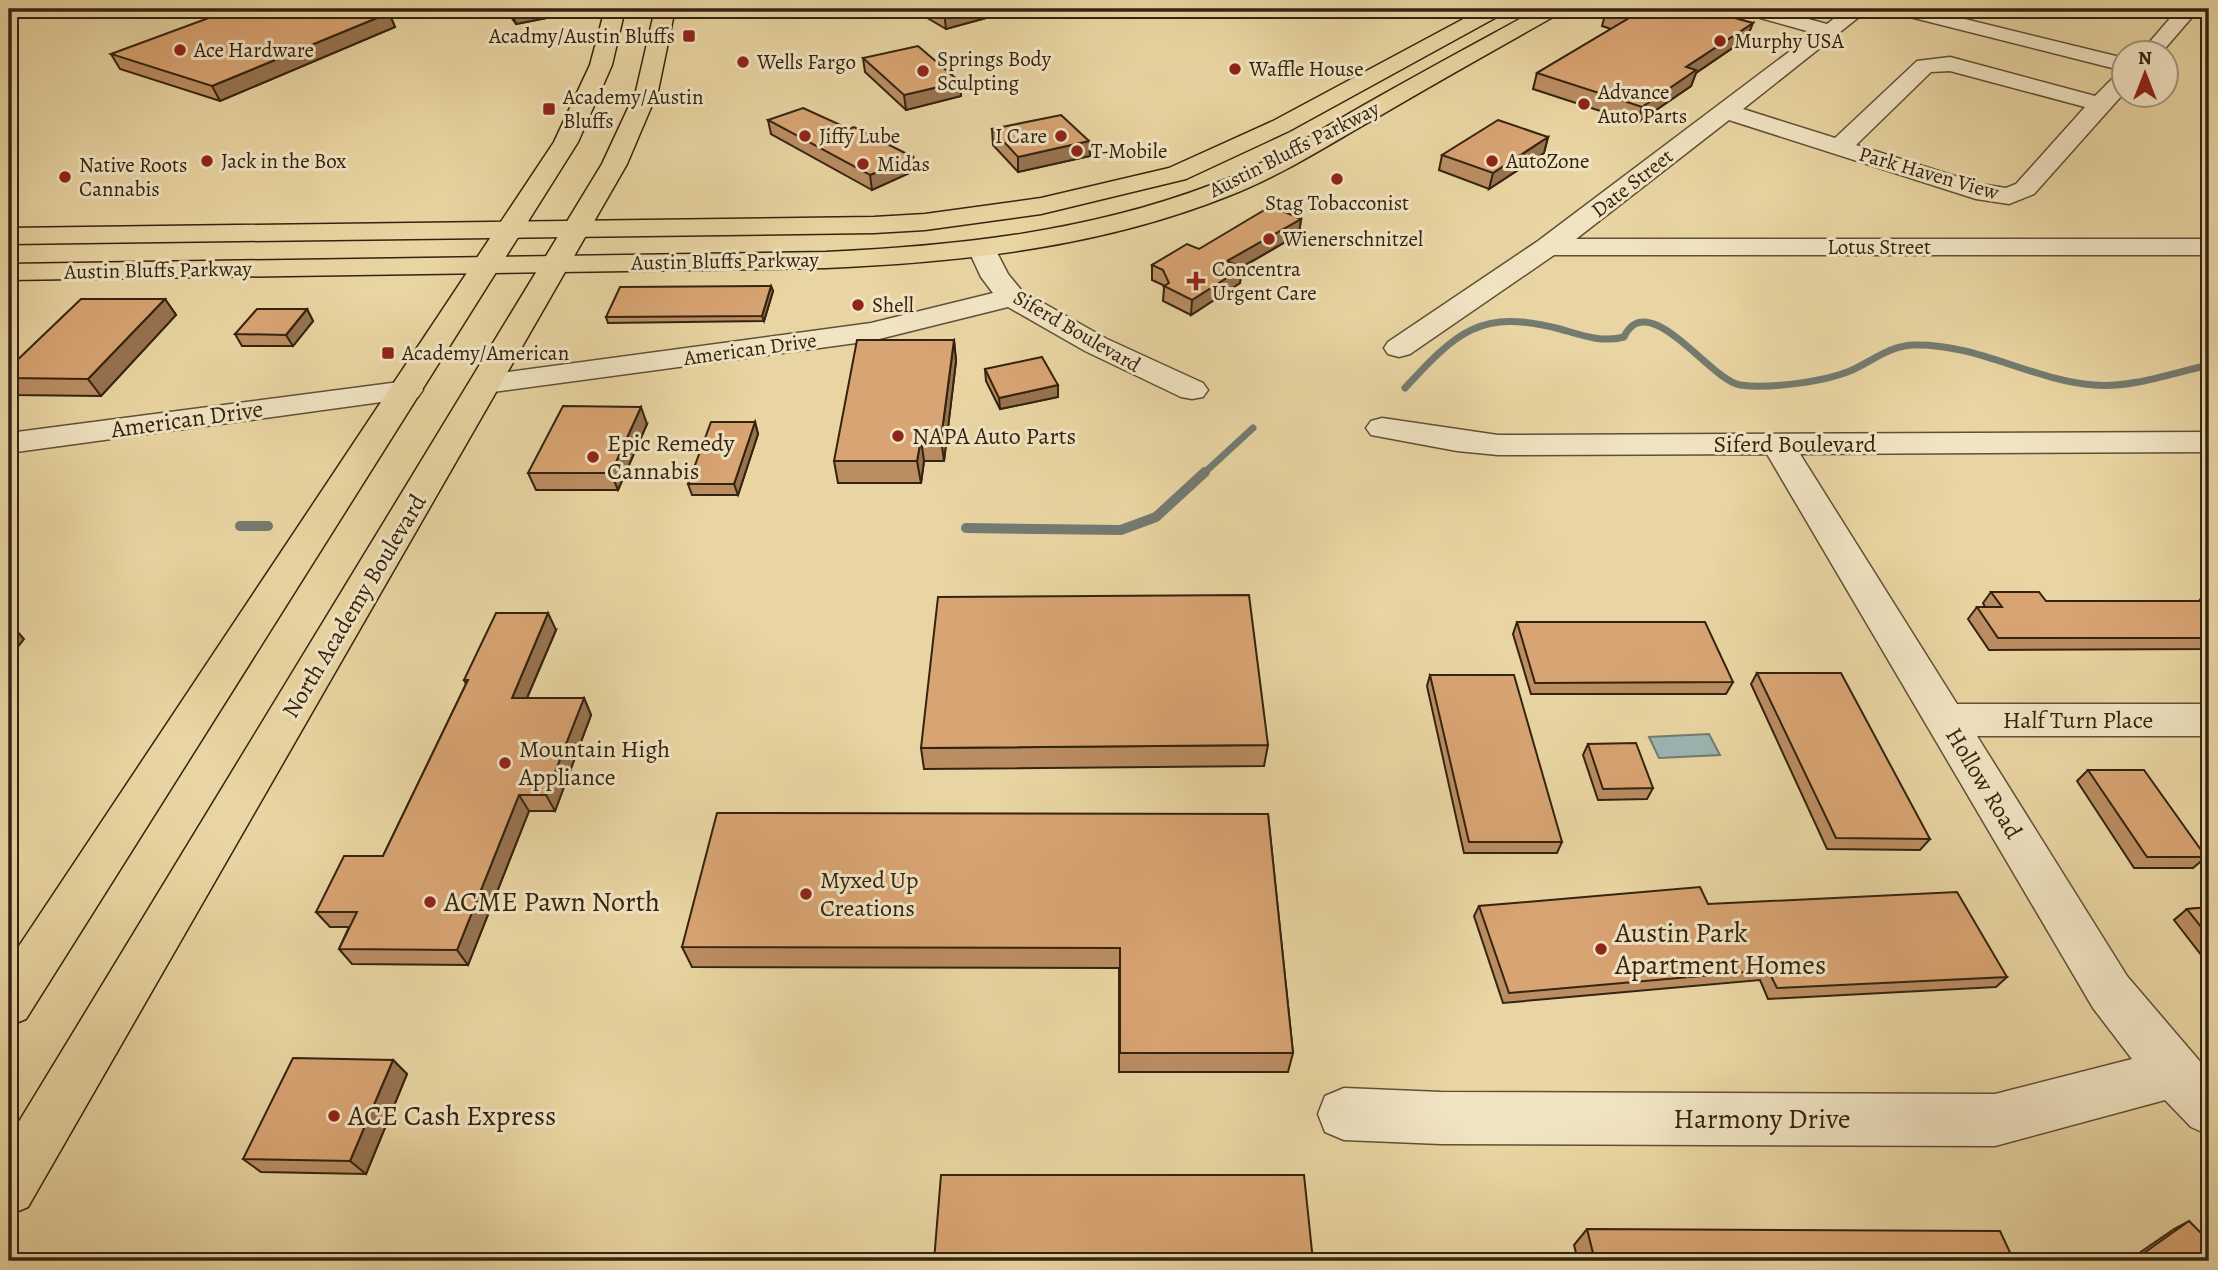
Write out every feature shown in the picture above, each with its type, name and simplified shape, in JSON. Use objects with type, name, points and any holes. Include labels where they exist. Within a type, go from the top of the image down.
[{"type":"main road","points":[[9,1003],[566,142],[601,65],[615,9]]},
{"type":"main road","name":"North Academy Boulevard","points":[[9,1188],[557,263],[627,139],[643,103],[658,53],[665,9]]},
{"type":"main road","name":"Austin Bluffs Parkway","points":[[9,236],[925,222],[1041,206],[1094,196],[1177,174],[1210,161],[1497,9]]},
{"type":"main road","name":"Austin Bluffs Parkway","points":[[9,272],[826,260],[906,257],[982,249],[1106,227],[1161,212],[1223,190],[1279,163],[1553,9]]},
{"type":"main road","name":"Austin Bluffs Parkway","points":[[1395,64],[1406,74],[1408,90]]},
{"type":"main road","points":[[982,249],[992,237],[1012,230],[1100,211],[1200,179],[1210,161]]},
{"type":"street","points":[[1749,9],[1830,31]]},
{"type":"street","name":"Date Street","points":[[1399,348],[1548,247],[1859,9]]},
{"type":"street","points":[[1901,9],[2110,62]]},
{"type":"street","points":[[2163,38],[2189,9]]},
{"type":"street","points":[[1840,148],[1925,66],[1950,64],[2100,104]]},
{"type":"street","name":"Park Haven View","points":[[1725,111],[1976,191],[2010,196],[2025,189],[2110,94]]},
{"type":"street","name":"Lotus Street","points":[[1548,247],[2209,247]]},
{"type":"street","name":"Siferd Boulevard","points":[[982,249],[995,277],[1012,297],[1146,370],[1192,390]]},
{"type":"street","name":"American Drive","points":[[485,384],[871,332],[1012,297]]},
{"type":"street","name":"American Drive","points":[[9,443],[407,390]]},
{"type":"street","name":"Siferd Boulevard","points":[[1382,428],[1498,445],[2209,442]]},
{"type":"street","name":"Hollow Road","points":[[1777,444],[2110,992],[2174,1073],[2209,1109]]},
{"type":"street","name":"Half Turn Place","points":[[1946,720],[2209,720]]},
{"type":"street","name":"Harmony Drive","points":[[1345,1114],[1441,1118],[1995,1120],[2174,1073]]},
{"type":"water","points":[[1709,734],[1720,755],[1659,758],[1649,737]]},
{"type":"building","points":[[233,9],[373,9],[389,13],[212,86],[111,54]]},
{"type":"building","points":[[510,9],[531,9],[512,12]]},
{"type":"building","points":[[1702,9],[1753,23],[1686,67],[1696,70],[1642,107],[1537,73],[1629,18],[1606,11]]},
{"type":"building","points":[[918,46],[960,82],[904,95],[863,58]]},
{"type":"building","points":[[803,108],[849,129],[854,127],[913,157],[870,175],[768,120]]},
{"type":"building","points":[[1061,115],[1089,141],[1018,157],[992,129]]},
{"type":"building","points":[[1498,120],[1548,137],[1493,173],[1442,155]]},
{"type":"building","points":[[1271,206],[1301,219],[1227,261],[1242,268],[1192,300],[1164,286],[1169,283],[1163,270],[1152,265],[1187,244],[1199,249]]},
{"type":"building","points":[[771,286],[762,316],[606,317],[620,287]]},
{"type":"building","points":[[81,299],[165,299],[88,379],[9,378],[9,368]]},
{"type":"building","points":[[257,309],[307,309],[286,335],[235,334]]},
{"type":"building","name":"NAPA Auto Parts","points":[[857,340],[954,340],[941,439],[921,439],[917,461],[834,461]]},
{"type":"building","points":[[1042,357],[1058,385],[999,398],[985,369]]},
{"type":"building","name":"Epic Remedy Cannabis","points":[[563,406],[641,407],[611,473],[528,473]]},
{"type":"building","points":[[711,422],[755,422],[734,484],[688,484]]},
{"type":"building","points":[[1991,592],[2039,592],[2046,601],[2209,601],[2209,638],[1998,638],[1977,607],[2002,607]]},
{"type":"building","points":[[1249,595],[1268,745],[921,748],[938,597]]},
{"type":"building","points":[[496,613],[548,613],[512,698],[584,698],[546,795],[519,795],[457,950],[339,949],[357,912],[316,912],[344,856],[383,856],[468,680],[464,680]]},
{"type":"building","points":[[1517,622],[1705,622],[1733,682],[1535,683]]},
{"type":"building","name":"Austin Park Apartment Homes","points":[[1757,673],[1841,673],[1930,839],[1836,838]]},
{"type":"building","points":[[1430,675],[1514,675],[1562,842],[1469,842]]},
{"type":"building","points":[[1636,743],[1653,788],[1603,789],[1588,744]]},
{"type":"building","points":[[2088,770],[2144,770],[2206,857],[2147,857]]},
{"type":"building","points":[[717,813],[1268,814],[1293,1053],[1120,1053],[1120,948],[682,947]]},
{"type":"building","points":[[1700,887],[1708,904],[1957,892],[2007,977],[1777,988],[1768,970],[1509,993],[1479,906]]},
{"type":"building","points":[[2209,907],[2209,937],[2187,909]]},
{"type":"building","points":[[293,1058],[393,1060],[350,1161],[243,1159]]},
{"type":"building","points":[[941,1175],[1304,1175],[1313,1261],[934,1261]]},
{"type":"building","points":[[2189,1221],[2209,1241],[2209,1261],[2152,1261],[2144,1253]]},
{"type":"building","points":[[1587,1229],[2000,1231],[2014,1261],[1595,1261]]},
{"type":"waterway","points":[[1405,388],[1456,339],[1472,330],[1509,321],[1533,323],[1592,338],[1608,339],[1624,337],[1635,324],[1648,322],[1680,340],[1728,380],[1752,386],[1826,378],[1850,371],[1896,348],[1913,345],[1936,346],[1982,355],[2048,376],[2094,385],[2138,382],[2209,365]]},
{"type":"waterway","points":[[1203,474],[1253,428]]},
{"type":"waterway","points":[[966,528],[1121,530],[1156,517],[1205,472]]},
{"type":"waterway","points":[[240,526],[268,526]]},
{"type":"place","name":"Acadmy/Austin Bluffs","points":[[689,36]]},
{"type":"place","name":"Murphy USA","points":[[1720,41]]},
{"type":"place","name":"Ace Hardware","points":[[180,50]]},
{"type":"place","name":"Wells Fargo","points":[[743,62]]},
{"type":"place","name":"Waffle House","points":[[1235,69]]},
{"type":"place","name":"Springs Body Sculpting","points":[[923,71]]},
{"type":"place","name":"Advance Auto Parts","points":[[1584,104]]},
{"type":"place","name":"Academy/Austin Bluffs","points":[[549,109]]},
{"type":"place","name":"Jiffy Lube","points":[[805,136]]},
{"type":"place","name":"I Care","points":[[1061,136]]},
{"type":"place","name":"T-Mobile","points":[[1077,151]]},
{"type":"place","name":"Jack in the Box","points":[[207,161]]},
{"type":"place","name":"AutoZone","points":[[1492,161]]},
{"type":"place","name":"Midas","points":[[863,164]]},
{"type":"place","name":"Native Roots Cannabis","points":[[65,177]]},
{"type":"place","name":"Stag Tobacconist","points":[[1337,179]]},
{"type":"place","name":"Wienerschnitzel","points":[[1269,239]]},
{"type":"place","name":"Concentra Urgent Care","points":[[1196,281]]},
{"type":"place","name":"Shell","points":[[858,305]]},
{"type":"place","name":"Academy/American","points":[[388,353]]},
{"type":"place","name":"NAPA Auto Parts","points":[[898,436]]},
{"type":"place","name":"Epic Remedy Cannabis","points":[[593,457]]},
{"type":"place","name":"Mountain High Appliance","points":[[505,763]]},
{"type":"place","name":"Myxed Up Creations","points":[[806,894]]},
{"type":"place","name":"ACME Pawn North","points":[[430,902]]},
{"type":"place","name":"Austin Park Apartment Homes","points":[[1601,949]]},
{"type":"place","name":"ACE Cash Express","points":[[334,1116]]}]
